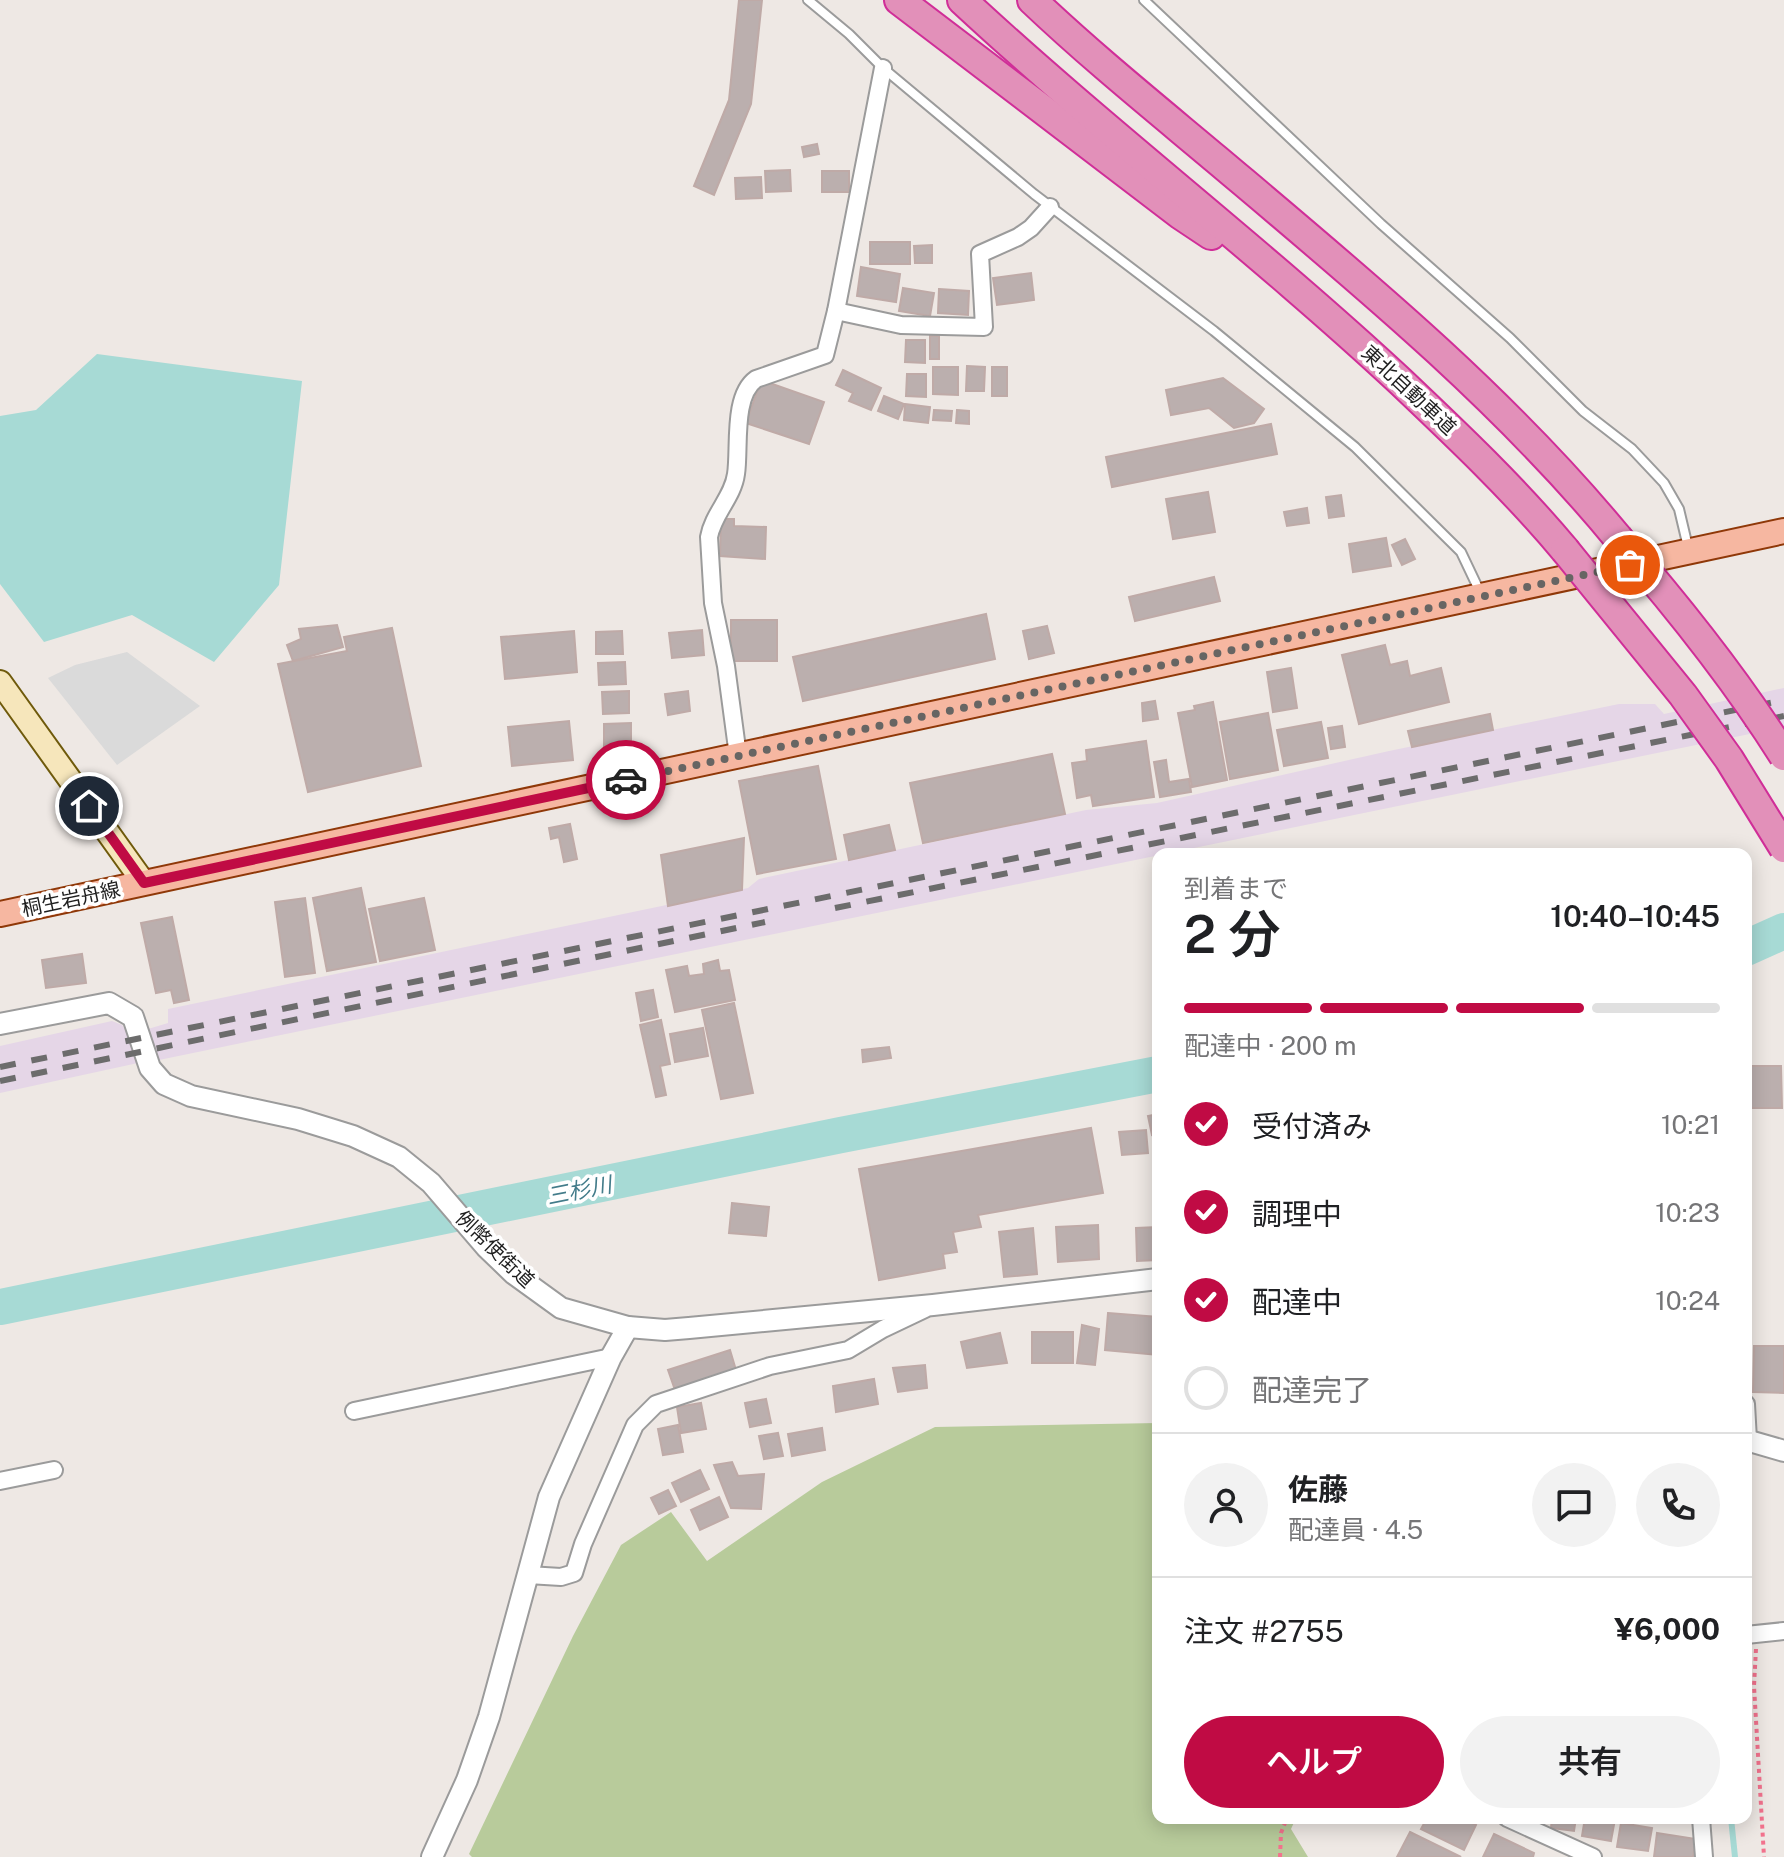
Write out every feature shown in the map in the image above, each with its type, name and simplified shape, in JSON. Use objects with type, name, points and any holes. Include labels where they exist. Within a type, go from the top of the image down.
[{"type":"highway","points":[[899,0],[1181,215],[1325,311]]},
{"type":"highway","name":"東北自動車道","points":[[962,0],[1124,142],[1325,311],[1487,464],[1565,550],[1683,695],[1729,759],[1784,848]]},
{"type":"highway","points":[[1032,0],[1051,12],[1343,267],[1516,425],[1589,502],[1687,620],[1784,756]]},
{"type":"main road","name":"桐生岩舟線","points":[[0,914],[1784,531]]},
{"type":"main road","points":[[0,682],[144,883]]},
{"type":"street","points":[[738,756],[726,666],[713,603],[711,527],[736,474],[737,425],[749,383],[825,355],[883,68]]},
{"type":"street","points":[[836,311],[901,325],[984,327],[980,254],[1018,237],[1050,207]]},
{"type":"street","name":"例幣使街道","points":[[0,1024],[109,1003],[133,1017],[150,1068],[164,1084],[191,1096],[298,1119],[353,1136],[399,1157],[431,1183],[486,1247],[514,1274],[561,1308],[628,1327],[689,1328],[933,1305],[1152,1280]]},
{"type":"street","points":[[528,1575],[561,1577],[574,1573],[583,1544],[635,1425],[656,1404],[770,1366],[848,1350],[933,1305]]},
{"type":"street","points":[[432,1857],[467,1780],[485,1729],[549,1497],[611,1357],[628,1327]]},
{"type":"street","points":[[354,1411],[611,1357]]},
{"type":"street","points":[[1752,1441],[1784,1451]]},
{"type":"street","points":[[0,1481],[54,1470]]},
{"type":"street","points":[[1752,1635],[1784,1631]]},
{"type":"street","points":[[1520,1824],[1593,1857]]},
{"type":"street","points":[[1701,1824],[1704,1857]]},
{"type":"lane","points":[[808,0],[883,68],[1050,207],[1214,331],[1355,447],[1461,552],[1482,596]]},
{"type":"lane","points":[[1144,0],[1381,224],[1510,338],[1583,411],[1632,449],[1664,483],[1679,509],[1689,552]]},
{"type":"path","points":[[1752,1647],[1757,1667],[1754,1686],[1764,1857]]},
{"type":"path","points":[[1280,1857],[1285,1824]]},
{"type":"shaded area","points":[[127,652],[200,706],[117,765],[48,678],[75,665]]},
{"type":"shaded area","points":[[1784,688],[1784,727],[1194,848],[1152,848],[1152,857],[159,1060],[148,1029],[168,1023],[168,1009],[748,888],[759,879],[1086,810],[1157,803],[1619,704],[1655,704],[1664,714]]},
{"type":"shaded area","points":[[112,1021],[122,1025],[128,1034],[138,1063],[0,1093],[0,1046]]},
{"type":"green space","points":[[1152,1423],[1152,1824],[1293,1824],[1291,1829],[1308,1857],[472,1857],[469,1854],[573,1636],[621,1545],[671,1512],[707,1561],[822,1482],[935,1427]]},
{"type":"water","points":[[97,354],[302,381],[279,585],[214,662],[132,615],[44,642],[0,584],[0,416],[36,410]]},
{"type":"building","points":[[739,0],[762,0],[751,104],[714,195],[694,186],[729,100]]},
{"type":"building","points":[[817,144],[819,154],[804,157],[802,147]]},
{"type":"building","points":[[790,170],[791,191],[766,192],[765,171]]},
{"type":"building","points":[[822,171],[849,171],[849,192],[822,192]]},
{"type":"building","points":[[761,177],[762,198],[736,199],[735,178]]},
{"type":"building","points":[[870,242],[910,242],[910,264],[870,264]]},
{"type":"building","points":[[932,245],[932,263],[915,263],[914,246]]},
{"type":"building","points":[[861,267],[900,274],[896,302],[857,296]]},
{"type":"building","points":[[1031,273],[1034,300],[997,305],[993,278]]},
{"type":"building","points":[[903,288],[934,293],[930,316],[899,311]]},
{"type":"building","points":[[939,289],[969,291],[968,315],[938,313]]},
{"type":"building","points":[[930,336],[939,336],[939,359],[930,359]]},
{"type":"building","points":[[906,340],[925,340],[925,363],[905,362]]},
{"type":"building","points":[[967,366],[985,367],[984,391],[966,391]]},
{"type":"building","points":[[933,367],[958,367],[958,395],[933,394]]},
{"type":"building","points":[[992,367],[1007,367],[1007,396],[992,396]]},
{"type":"building","points":[[843,370],[881,388],[871,410],[849,401],[853,393],[836,385]]},
{"type":"building","points":[[907,374],[926,374],[926,397],[906,396]]},
{"type":"building","points":[[1223,378],[1264,409],[1254,423],[1234,428],[1209,408],[1171,415],[1166,390]]},
{"type":"building","points":[[761,380],[824,402],[809,444],[746,423]]},
{"type":"building","points":[[884,396],[904,404],[898,419],[878,411]]},
{"type":"building","points":[[905,404],[930,407],[928,423],[904,420]]},
{"type":"building","points":[[934,410],[952,411],[951,421],[933,420]]},
{"type":"building","points":[[957,410],[969,411],[969,424],[956,423]]},
{"type":"building","points":[[1271,424],[1277,454],[1112,487],[1106,457]]},
{"type":"building","points":[[1208,492],[1215,532],[1173,539],[1166,499]]},
{"type":"building","points":[[1341,495],[1344,516],[1329,518],[1326,497]]},
{"type":"building","points":[[1307,508],[1309,523],[1287,526],[1284,512]]},
{"type":"building","points":[[721,519],[734,519],[734,526],[766,527],[765,559],[720,556]]},
{"type":"building","points":[[1386,538],[1391,566],[1353,572],[1349,544]]},
{"type":"building","points":[[1405,539],[1415,559],[1402,565],[1392,545]]},
{"type":"building","points":[[1214,577],[1220,601],[1135,621],[1129,597]]},
{"type":"building","points":[[986,614],[995,659],[803,701],[793,657]]},
{"type":"building","points":[[731,620],[777,620],[777,661],[731,661]]},
{"type":"building","points":[[337,625],[343,647],[293,661],[287,645],[301,639],[299,629]]},
{"type":"building","points":[[1047,626],[1054,653],[1029,659],[1023,631]]},
{"type":"building","points":[[392,628],[421,766],[308,792],[278,664],[347,651],[344,637]]},
{"type":"building","points":[[702,630],[704,655],[672,658],[669,633]]},
{"type":"building","points":[[574,631],[577,672],[505,679],[501,637]]},
{"type":"building","points":[[622,631],[623,654],[596,654],[596,632]]},
{"type":"building","points":[[1385,645],[1390,665],[1407,661],[1410,676],[1441,668],[1449,702],[1359,724],[1342,655]]},
{"type":"building","points":[[625,662],[626,684],[599,685],[598,663]]},
{"type":"building","points":[[1291,668],[1297,708],[1273,712],[1267,672]]},
{"type":"building","points":[[629,691],[629,713],[603,714],[602,692]]},
{"type":"building","points":[[688,691],[690,711],[668,715],[665,694]]},
{"type":"building","points":[[1155,701],[1158,719],[1143,721],[1142,703]]},
{"type":"building","points":[[1213,702],[1227,780],[1192,787],[1178,713]]},
{"type":"building","points":[[1268,713],[1278,770],[1230,779],[1220,722]]},
{"type":"building","points":[[1490,714],[1493,730],[1412,747],[1408,731]]},
{"type":"building","points":[[569,721],[573,760],[512,766],[508,727]]},
{"type":"building","points":[[1321,722],[1328,758],[1284,766],[1277,730]]},
{"type":"building","points":[[631,723],[631,745],[604,746],[604,724]]},
{"type":"building","points":[[1342,726],[1345,747],[1331,749],[1328,728]]},
{"type":"building","points":[[1146,741],[1154,797],[1093,806],[1091,795],[1077,798],[1072,763],[1087,761],[1086,750]]},
{"type":"building","points":[[1052,754],[1065,814],[923,843],[910,783]]},
{"type":"building","points":[[1166,760],[1169,782],[1189,779],[1191,792],[1160,797],[1154,762]]},
{"type":"building","points":[[818,766],[836,859],[757,874],[739,781]]},
{"type":"building","points":[[570,824],[577,859],[564,862],[559,837],[551,839],[549,828]]},
{"type":"building","points":[[889,825],[895,850],[849,860],[844,835]]},
{"type":"building","points":[[744,838],[742,890],[668,906],[661,855]]},
{"type":"building","points":[[361,888],[376,962],[327,971],[313,898]]},
{"type":"building","points":[[305,898],[315,973],[285,977],[275,902]]},
{"type":"building","points":[[424,898],[435,950],[380,961],[369,909]]},
{"type":"building","points":[[172,917],[189,1000],[174,1003],[171,990],[156,993],[141,923]]},
{"type":"building","points":[[82,954],[86,983],[46,988],[42,960]]},
{"type":"building","points":[[718,960],[720,971],[729,970],[735,1000],[675,1012],[666,970],[687,966],[689,976],[704,974],[703,964]]},
{"type":"building","points":[[653,990],[658,1017],[641,1021],[636,993]]},
{"type":"building","points":[[734,1003],[753,1093],[721,1099],[702,1010]]},
{"type":"building","points":[[661,1020],[670,1064],[660,1066],[666,1095],[656,1097],[640,1025]]},
{"type":"building","points":[[703,1028],[708,1056],[675,1062],[670,1034]]},
{"type":"building","points":[[889,1047],[891,1058],[863,1062],[862,1050]]},
{"type":"building","points":[[1752,1066],[1781,1066],[1782,1108],[1752,1108]]},
{"type":"building","points":[[1091,1128],[1103,1193],[978,1215],[981,1227],[953,1232],[957,1252],[943,1254],[945,1268],[879,1280],[859,1169]]},
{"type":"building","points":[[1146,1130],[1148,1153],[1122,1155],[1119,1132]]},
{"type":"building","points":[[732,1203],[769,1207],[766,1236],[729,1233]]},
{"type":"building","points":[[1098,1225],[1099,1259],[1058,1262],[1056,1227]]},
{"type":"building","points":[[1152,1227],[1152,1260],[1137,1261],[1136,1228]]},
{"type":"building","points":[[1033,1228],[1037,1274],[1004,1277],[999,1232]]},
{"type":"building","points":[[1108,1313],[1152,1317],[1152,1354],[1105,1350]]},
{"type":"building","points":[[1082,1325],[1099,1329],[1095,1365],[1077,1363]]},
{"type":"building","points":[[1032,1332],[1073,1332],[1073,1363],[1032,1363]]},
{"type":"building","points":[[1000,1333],[1007,1363],[967,1368],[961,1342]]},
{"type":"building","points":[[1754,1346],[1784,1346],[1784,1393],[1753,1392]]},
{"type":"building","points":[[730,1350],[736,1370],[675,1390],[668,1370]]},
{"type":"building","points":[[925,1365],[927,1388],[898,1392],[893,1368]]},
{"type":"building","points":[[874,1379],[878,1404],[836,1412],[833,1386]]},
{"type":"building","points":[[766,1399],[771,1423],[750,1427],[745,1403]]},
{"type":"building","points":[[701,1403],[706,1429],[681,1433],[677,1407]]},
{"type":"building","points":[[678,1425],[683,1452],[663,1455],[658,1429]]},
{"type":"building","points":[[822,1428],[825,1450],[792,1456],[788,1434]]},
{"type":"building","points":[[778,1433],[783,1456],[764,1459],[759,1436]]},
{"type":"building","points":[[732,1462],[738,1476],[764,1474],[761,1509],[731,1508],[714,1465]]},
{"type":"building","points":[[700,1470],[709,1489],[681,1502],[672,1483]]},
{"type":"building","points":[[668,1490],[676,1506],[659,1514],[651,1498]]},
{"type":"building","points":[[719,1497],[728,1517],[700,1530],[691,1510]]},
{"type":"building","points":[[1424,1824],[1476,1825],[1464,1850],[1421,1829]]},
{"type":"building","points":[[1551,1824],[1575,1824],[1574,1831],[1551,1828]]},
{"type":"building","points":[[1584,1824],[1614,1824],[1611,1841],[1582,1836]]},
{"type":"building","points":[[1621,1824],[1652,1828],[1648,1851],[1617,1847]]},
{"type":"building","points":[[1410,1832],[1461,1857],[1397,1857]]},
{"type":"building","points":[[1657,1833],[1696,1839],[1693,1857],[1654,1857]]},
{"type":"building","points":[[1494,1834],[1534,1853],[1533,1857],[1483,1857]]},
{"type":"waterway","name":"三杉川","points":[[1752,945],[1784,931]]},
{"type":"waterway","name":"三杉川","points":[[0,1307],[841,1135],[1152,1075]]},
{"type":"waterway","points":[[1732,1824],[1735,1857]]},
{"type":"railway","points":[[0,1067],[1784,700]]},
{"type":"railway","points":[[835,908],[1784,716]]},
{"type":"railway","points":[[0,1081],[765,922]]},
{"type":"way so far","points":[[626,780],[1630,565]]},
{"type":"route","points":[[89,806],[144,883],[626,780]]}]
